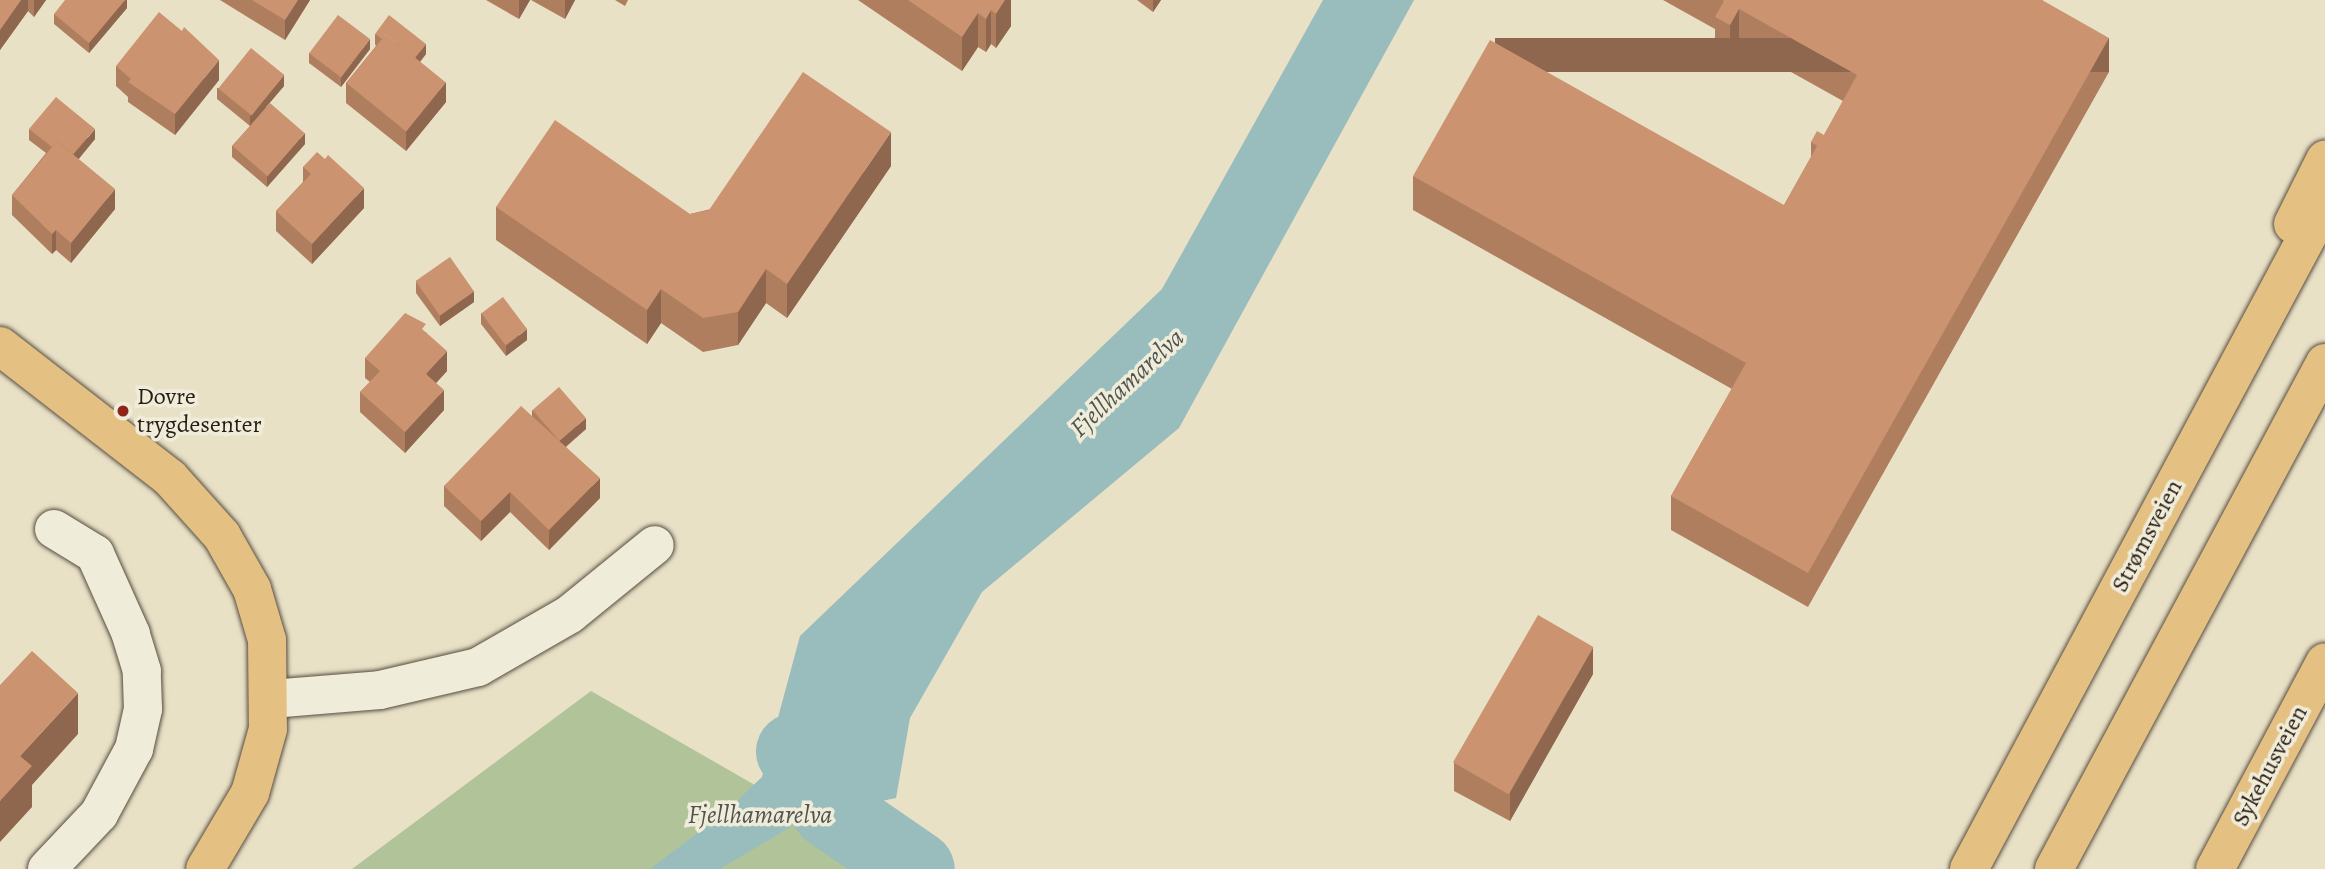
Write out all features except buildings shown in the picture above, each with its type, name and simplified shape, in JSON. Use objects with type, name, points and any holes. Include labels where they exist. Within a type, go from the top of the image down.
[{"type":"main road","points":[[2020,774],[2325,160]]},
{"type":"main road","name":"Strømsveien","points":[[1969,869],[2325,204]]},
{"type":"main road","points":[[5,359],[170,478],[205,514],[238,561],[267,640],[271,699],[262,759],[250,793],[205,869]]},
{"type":"main road","points":[[2054,869],[2325,363]]},
{"type":"main road","name":"Sykehusveien","points":[[2214,869],[2325,662]]},
{"type":"lane","points":[[47,869],[99,814],[134,749],[143,709],[142,671],[131,635],[95,555],[54,529]]},
{"type":"lane","points":[[271,699],[380,690],[478,667],[570,614],[655,545]]},
{"type":"green space","points":[[591,691],[809,816],[830,810],[945,869],[352,869]]},
{"type":"water","name":"Fjellhamarelva","points":[[1323,0],[1414,0],[1179,428],[982,592],[910,718],[896,798],[809,816],[720,869],[650,869],[723,814],[762,777],[800,636],[1162,289]]},
{"type":"waterway","name":"Fjellhamarelva","points":[[794,751],[830,810],[916,869]]},
{"type":"place","name":"Dovre trygdesenter","points":[[123,411]]}]
